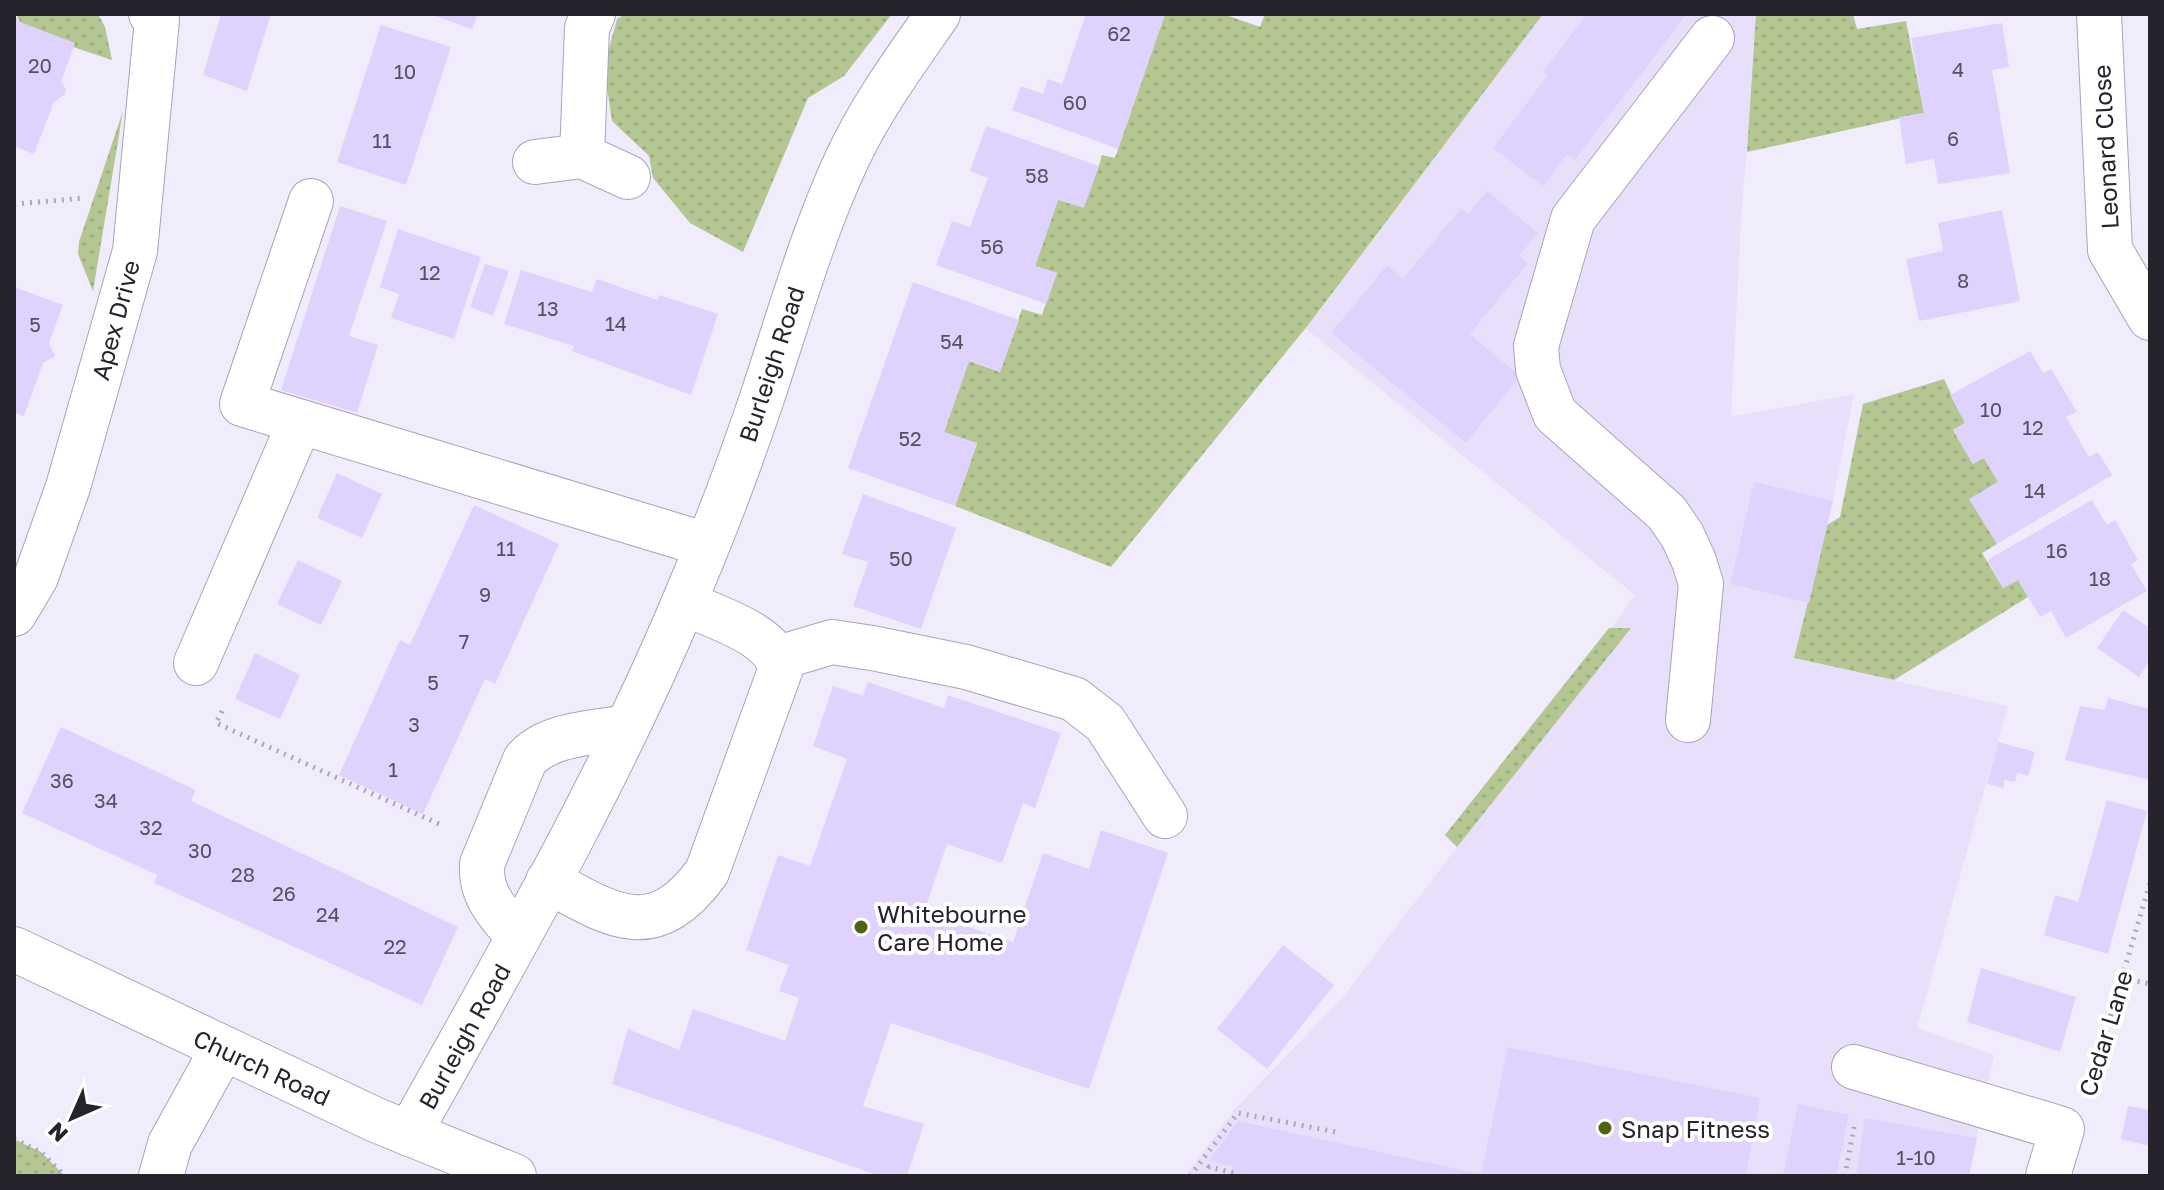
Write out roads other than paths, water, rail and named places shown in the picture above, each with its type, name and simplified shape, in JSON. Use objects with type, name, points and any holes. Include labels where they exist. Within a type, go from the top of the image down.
[{"type":"street","points":[[582,156],[587,28],[593,14]]},
{"type":"street","name":"Burleigh Road","points":[[409,1134],[548,881],[627,727],[707,545],[762,398],[792,296],[847,159],[875,107],[938,14]]},
{"type":"street","name":"Leonard Close","points":[[2099,14],[2110,250],[2150,318]]},
{"type":"street","name":"Apex Drive","points":[[14,614],[36,577],[68,487],[135,251],[157,16]]},
{"type":"street","points":[[1688,720],[1701,584],[1694,561],[1667,513],[1555,414],[1538,370],[1536,346],[1573,219],[1712,38]]},
{"type":"street","points":[[535,162],[582,156],[628,177]]},
{"type":"street","points":[[311,201],[242,404],[707,545]]},
{"type":"street","points":[[196,663],[300,422]]},
{"type":"street","points":[[548,881],[612,915],[655,917],[692,893],[713,857],[781,668],[778,658],[767,645],[684,603]]},
{"type":"street","points":[[778,658],[832,642],[966,667],[1074,699],[1105,723],[1165,816]]},
{"type":"street","name":"Burleigh Road","points":[[518,937],[485,896],[481,880],[482,864],[525,760],[535,749],[549,741],[627,727]]},
{"type":"street","name":"Church Road","points":[[14,949],[222,1050],[409,1134],[513,1176]]},
{"type":"street","points":[[161,1176],[170,1144],[222,1050]]},
{"type":"street","points":[[1854,1067],[2062,1129],[2048,1176]]},
{"type":"place","name":"Whitebourne Care Home","points":[[861,927]]},
{"type":"place","name":"Snap Fitness","points":[[1605,1128]]}]
